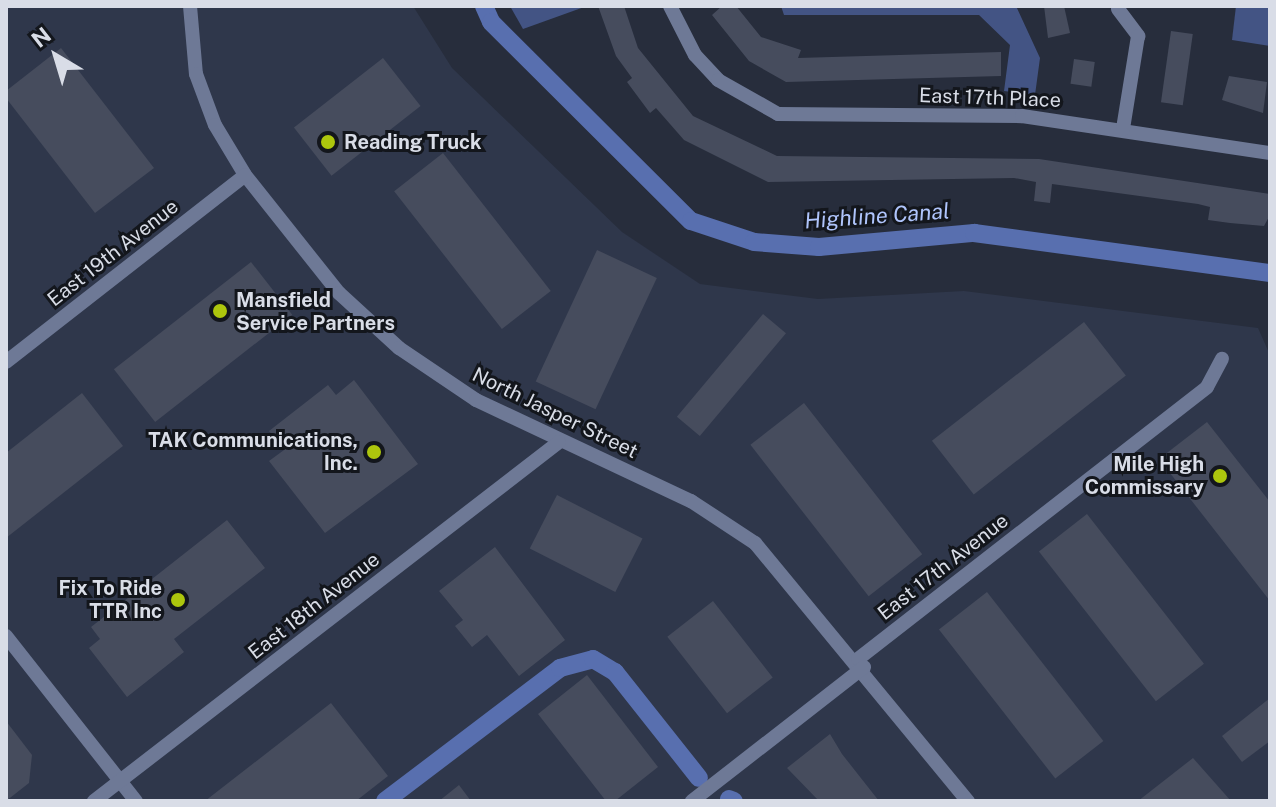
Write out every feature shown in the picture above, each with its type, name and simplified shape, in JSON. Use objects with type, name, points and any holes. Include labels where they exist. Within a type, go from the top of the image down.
[{"type":"street","name":"North Jasper Street","points":[[190,6],[200,89],[245,175],[312,264],[399,348],[476,400],[741,532],[861,663],[968,801]]},
{"type":"street","name":"East 17th Place","points":[[670,6],[716,78],[747,101],[793,116],[1000,114],[1123,129],[1270,153]]},
{"type":"street","points":[[1118,9],[1138,36],[1123,129]]},
{"type":"street","name":"East 19th Avenue","points":[[6,362],[245,175]]},
{"type":"street","name":"East 17th Avenue","points":[[692,801],[1207,387],[1222,359]]},
{"type":"street","name":"East 18th Avenue","points":[[94,801],[559,442]]},
{"type":"street","points":[[6,636],[136,801]]},
{"type":"shaded area","points":[[6,6],[413,6],[452,68],[622,232],[700,284],[818,299],[964,291],[1258,328],[1270,355],[1270,801],[6,801]]},
{"type":"shaded area","points":[[510,6],[587,6],[523,29]]},
{"type":"shaded area","points":[[781,6],[1016,6],[1040,58],[1035,95],[1004,91],[1010,45],[979,15],[784,15]]},
{"type":"shaded area","points":[[1236,6],[1270,6],[1270,46],[1232,40]]},
{"type":"building","points":[[598,6],[624,6],[638,48],[693,116],[777,156],[1039,159],[1270,194],[1270,215],[1264,226],[1208,220],[1210,207],[1198,204],[1052,184],[1050,203],[1034,201],[1036,182],[1014,178],[768,182],[684,140],[656,108],[650,113],[627,82],[632,78],[616,56]]},
{"type":"building","points":[[722,6],[736,6],[761,37],[801,50],[798,58],[1001,52],[1001,76],[786,82],[749,61],[712,15]]},
{"type":"building","points":[[1044,6],[1064,6],[1070,33],[1048,38]]},
{"type":"building","points":[[1171,31],[1193,34],[1183,105],[1161,102]]},
{"type":"building","points":[[61,48],[154,168],[95,213],[6,98],[6,91]]},
{"type":"building","points":[[383,58],[421,106],[332,176],[294,128]]},
{"type":"building","points":[[1074,59],[1095,62],[1091,87],[1071,84]]},
{"type":"building","points":[[1229,76],[1267,82],[1263,113],[1222,100]]},
{"type":"building","points":[[443,153],[551,291],[502,329],[394,191]]},
{"type":"building","points":[[597,250],[657,278],[596,409],[536,381]]},
{"type":"building","points":[[251,262],[292,315],[155,422],[114,369]]},
{"type":"building","points":[[763,314],[786,333],[700,436],[677,417]]},
{"type":"building","points":[[1084,322],[1126,376],[974,494],[932,441]]},
{"type":"building","points":[[354,380],[418,464],[325,533],[269,461],[284,450],[269,431],[328,385],[336,395]]},
{"type":"building","points":[[82,393],[123,446],[6,538],[6,453]]},
{"type":"building","points":[[804,403],[922,554],[869,596],[750,445]]},
{"type":"building","points":[[1207,422],[1270,502],[1270,601],[1159,459]]},
{"type":"building","points":[[557,495],[643,539],[615,592],[530,548]]},
{"type":"building","points":[[1087,514],[1204,664],[1156,701],[1039,552]]},
{"type":"building","points":[[227,520],[265,568],[174,639],[184,652],[127,697],[89,648],[100,639],[91,627]]},
{"type":"building","points":[[495,547],[565,640],[519,676],[487,635],[472,647],[455,626],[463,620],[439,591]]},
{"type":"building","points":[[987,592],[1103,741],[1055,778],[939,630]]},
{"type":"building","points":[[713,601],[773,677],[727,713],[667,637]]},
{"type":"building","points":[[587,675],[658,767],[615,801],[606,801],[538,714]]},
{"type":"building","points":[[1270,698],[1270,741],[1242,762],[1222,736]]},
{"type":"building","points":[[331,703],[388,776],[356,801],[205,801]]},
{"type":"building","points":[[6,721],[32,755],[29,783],[6,801]]},
{"type":"building","points":[[830,734],[879,801],[819,801],[787,768]]},
{"type":"building","points":[[1193,758],[1231,801],[1138,801]]},
{"type":"building","points":[[459,785],[471,801],[439,801]]},
{"type":"waterway","name":"Highline Canal","points":[[484,6],[491,22],[691,221],[754,242],[819,247],[974,233],[1270,273]]},
{"type":"waterway","points":[[385,801],[560,668],[593,659],[615,672],[699,778]]},
{"type":"waterway","points":[[729,799],[734,801]]},
{"type":"place","name":"Reading Truck","points":[[328,142]]},
{"type":"place","name":"Mansfield Service Partners","points":[[220,311]]},
{"type":"place","name":"TAK Communications, Inc.","points":[[374,452]]},
{"type":"place","name":"Mile High Commissary","points":[[1220,476]]},
{"type":"place","name":"Fix To Ride TTR Inc","points":[[178,600]]}]
